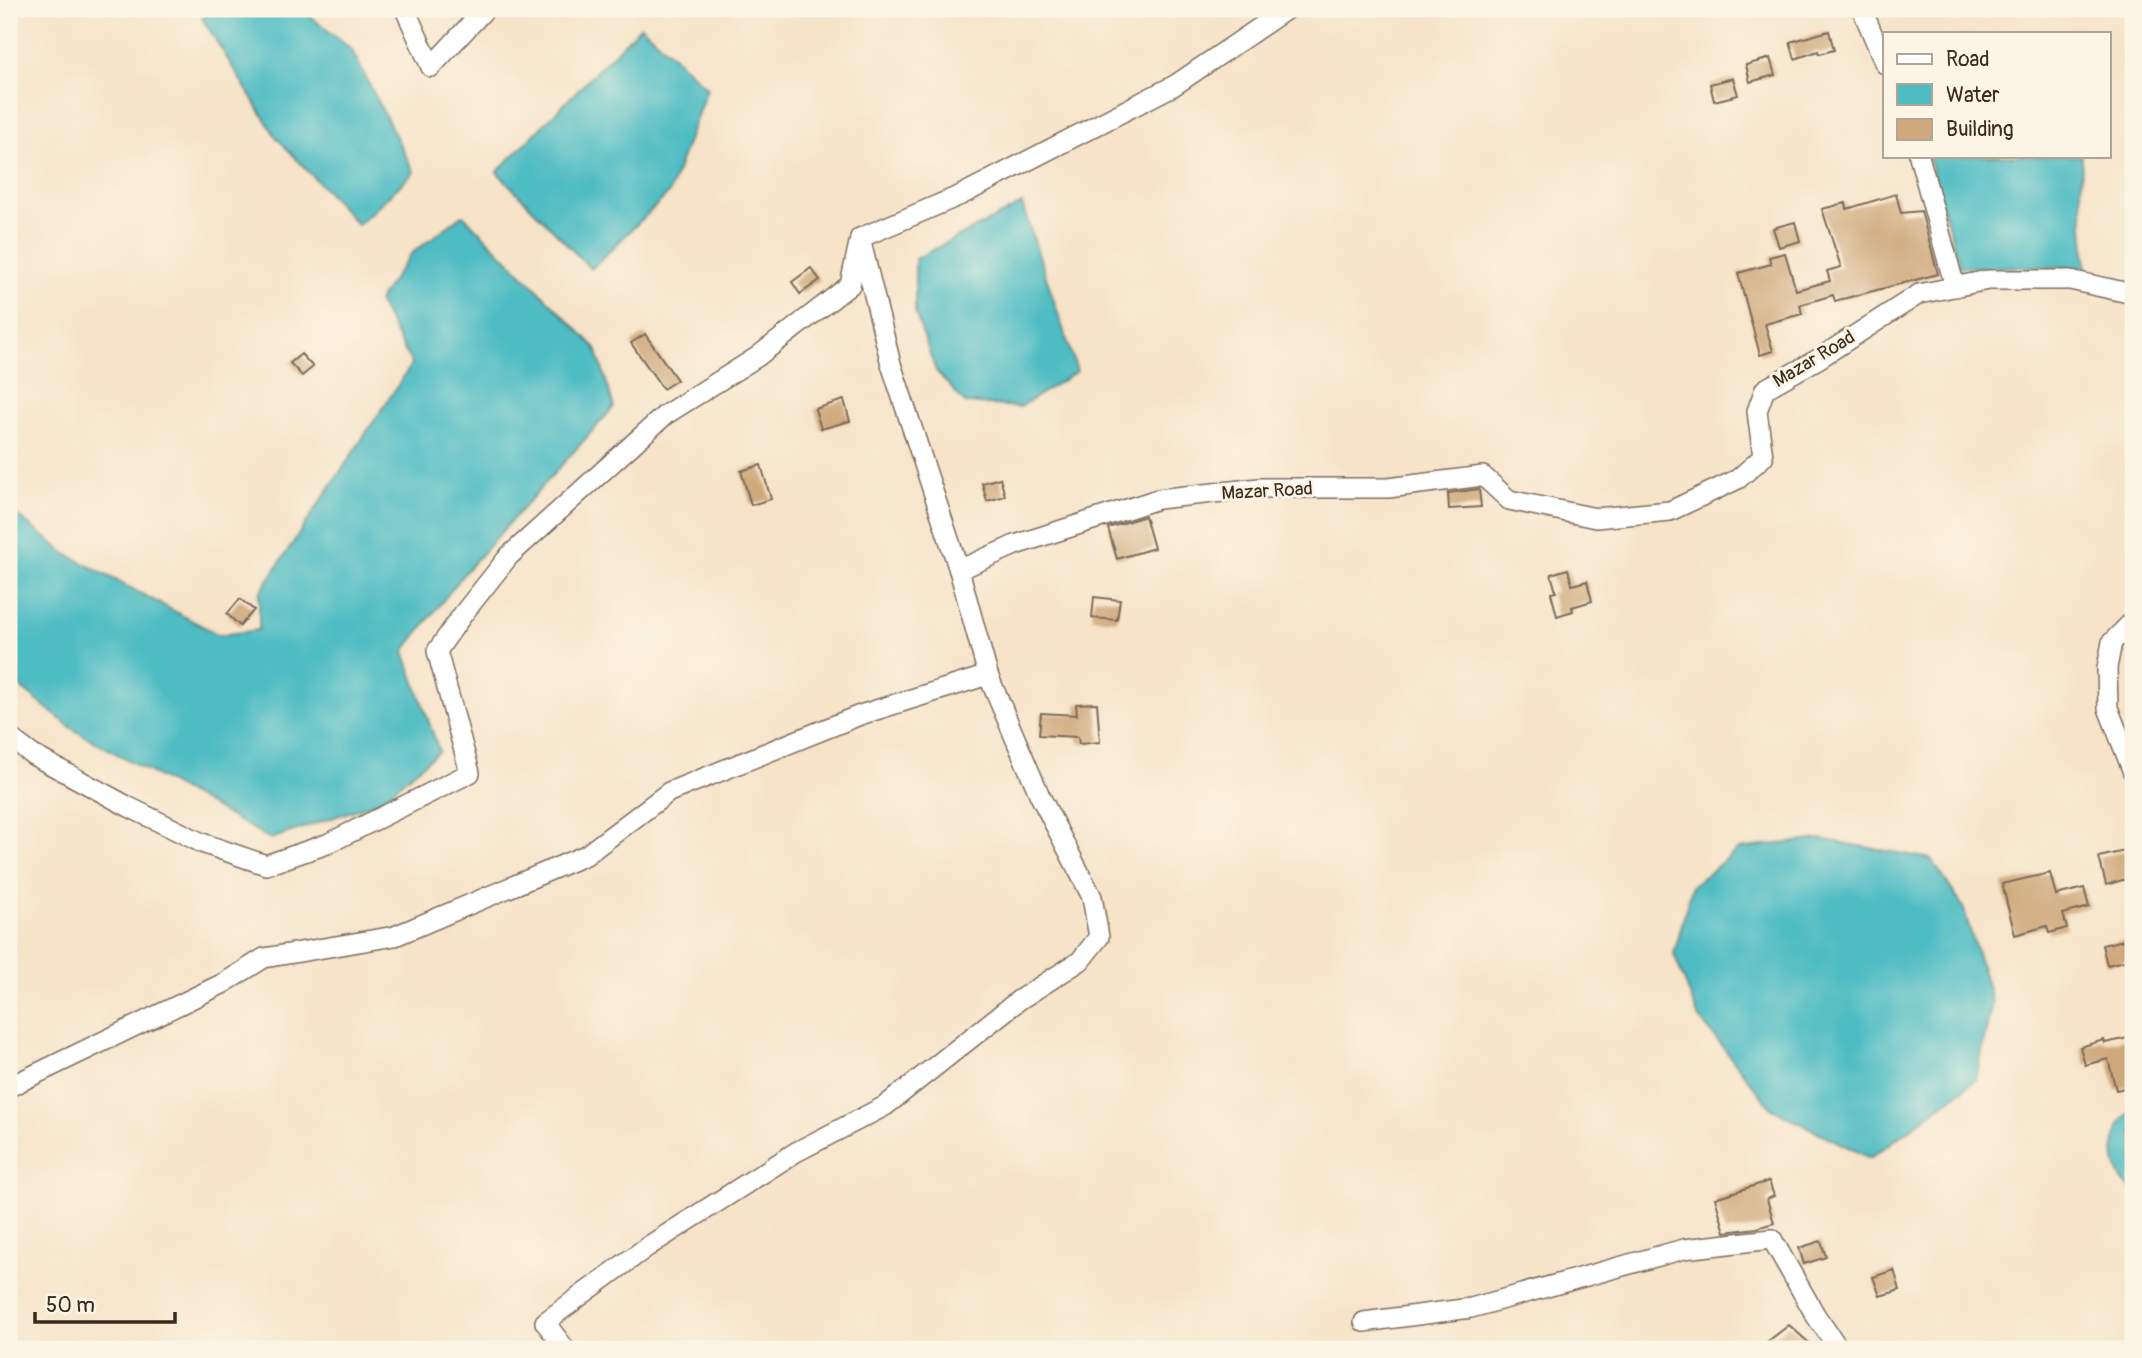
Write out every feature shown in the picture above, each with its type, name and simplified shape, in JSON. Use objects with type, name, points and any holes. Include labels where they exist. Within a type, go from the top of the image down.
[{"type":"street","points":[[405,9],[431,67],[485,9]]},
{"type":"street","points":[[860,239],[961,195],[1175,85],[1287,9]]},
{"type":"street","points":[[1863,9],[1883,59]]},
{"type":"street","points":[[1920,158],[1955,287]]},
{"type":"street","points":[[565,1349],[545,1322],[648,1247],[796,1152],[885,1106],[1019,1000],[1080,961],[1099,937],[1093,897],[1040,796],[988,675],[959,570],[891,365],[860,239]]},
{"type":"street","points":[[9,737],[33,755],[141,813],[202,843],[266,865],[327,844],[470,773],[437,651],[463,614],[509,556],[665,415],[757,357],[850,285],[860,239]]},
{"type":"street","name":"Mazar Road","points":[[959,570],[978,559],[1015,545],[1158,499],[1259,488],[1388,488],[1483,476],[1509,500],[1596,518],[1670,511],[1738,479],[1763,457],[1757,411],[1765,389],[1818,359],[1919,294],[1989,279],[2070,281],[2133,294]]},
{"type":"street","points":[[2133,621],[2112,642],[2108,668],[2108,708],[2133,772]]},
{"type":"street","points":[[9,1087],[224,983],[264,958],[395,936],[586,855],[669,792],[860,715],[988,675]]},
{"type":"street","points":[[1364,1322],[1471,1308],[1684,1250],[1772,1239],[1816,1316],[1839,1349]]},
{"type":"water","points":[[216,9],[301,9],[351,49],[414,172],[358,225],[276,137],[202,18]]},
{"type":"water","points":[[641,26],[707,88],[669,193],[591,269],[497,172]]},
{"type":"water","points":[[1929,158],[2082,158],[2081,196],[2086,267],[1960,267]]},
{"type":"water","points":[[1022,204],[1077,371],[1020,407],[965,403],[936,371],[915,312],[915,259]]},
{"type":"water","points":[[463,215],[596,348],[614,407],[466,571],[404,651],[439,751],[378,802],[271,839],[74,730],[9,678],[9,509],[66,554],[219,635],[259,630],[259,594],[412,364],[378,301],[411,254]]},
{"type":"water","points":[[1820,839],[1931,859],[1963,907],[1992,1002],[1976,1080],[1870,1158],[1772,1109],[1698,1016],[1674,954],[1692,886],[1739,849]]},
{"type":"water","points":[[2133,1111],[2133,1190],[2119,1174],[2114,1150],[2119,1127]]},
{"type":"building","points":[[1829,31],[1834,50],[1819,54],[1818,51],[1795,59],[1790,42]]},
{"type":"building","points":[[1770,58],[1775,75],[1750,82],[1746,65]]},
{"type":"building","points":[[1733,78],[1738,95],[1714,101],[1710,84]]},
{"type":"building","points":[[1896,194],[1901,213],[1921,211],[1938,274],[1835,301],[1833,295],[1800,305],[1802,314],[1765,324],[1773,351],[1760,355],[1738,273],[1771,264],[1769,257],[1785,253],[1796,290],[1830,281],[1827,271],[1841,267],[1822,209],[1846,203],[1847,209]]},
{"type":"building","points":[[1795,222],[1800,241],[1779,247],[1773,228]]},
{"type":"building","points":[[811,268],[820,280],[800,294],[792,282]]},
{"type":"building","points":[[645,334],[677,380],[663,389],[631,343]]},
{"type":"building","points":[[301,354],[313,367],[302,376],[290,363]]},
{"type":"building","points":[[844,400],[850,421],[821,429],[815,409]]},
{"type":"building","points":[[761,465],[771,499],[751,505],[741,471]]},
{"type":"building","points":[[1000,478],[1005,496],[987,501],[982,483]]},
{"type":"building","points":[[1479,489],[1481,507],[1449,509],[1448,493]]},
{"type":"building","points":[[1145,516],[1154,548],[1117,559],[1108,528]]},
{"type":"building","points":[[1568,569],[1572,585],[1587,581],[1592,601],[1572,607],[1573,611],[1557,616],[1551,593],[1556,592],[1551,574]]},
{"type":"building","points":[[1094,597],[1120,600],[1117,620],[1092,618]]},
{"type":"building","points":[[240,599],[254,610],[240,626],[227,614]]},
{"type":"building","points":[[1097,703],[1100,742],[1079,744],[1078,737],[1039,735],[1041,713],[1077,715],[1076,704]]},
{"type":"building","points":[[2133,849],[2133,877],[2106,885],[2099,857]]},
{"type":"building","points":[[2050,873],[2056,895],[2084,888],[2089,907],[2063,914],[2067,928],[2049,933],[2047,926],[2015,935],[2002,884]]},
{"type":"building","points":[[2133,938],[2133,959],[2107,965],[2102,945]]},
{"type":"building","points":[[2133,1037],[2133,1086],[2116,1090],[2108,1059],[2085,1065],[2080,1047],[2104,1040],[2105,1043]]},
{"type":"building","points":[[1769,1181],[1774,1196],[1767,1199],[1774,1223],[1725,1232],[1715,1198]]},
{"type":"building","points":[[1821,1241],[1826,1257],[1804,1264],[1799,1248]]},
{"type":"building","points":[[1894,1270],[1900,1290],[1880,1296],[1873,1277]]},
{"type":"building","points":[[1789,1325],[1816,1349],[1758,1349]]}]
